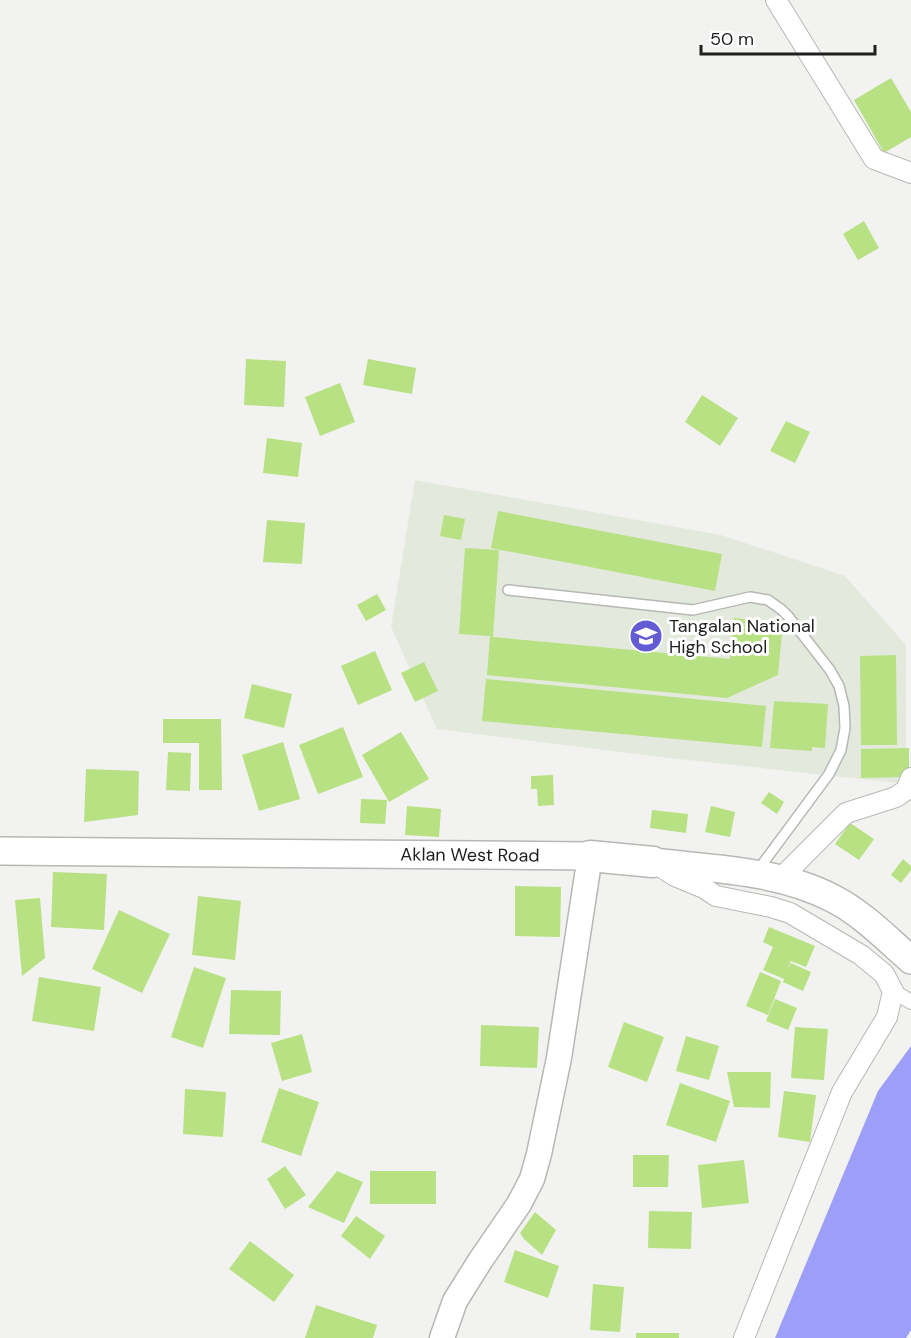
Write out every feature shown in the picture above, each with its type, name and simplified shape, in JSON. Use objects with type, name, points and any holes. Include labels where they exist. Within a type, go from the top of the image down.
[{"type":"main road","name":"Aklan West Road","points":[[0,851],[590,856],[653,862],[767,877],[832,897],[870,923],[911,960]]},
{"type":"street","points":[[776,0],[874,159],[911,173]]},
{"type":"street","points":[[767,877],[846,813],[896,797],[906,790],[911,778]]},
{"type":"street","points":[[442,1338],[455,1301],[519,1204],[532,1179],[559,1058],[590,856]]},
{"type":"street","points":[[653,862],[675,876],[704,888],[716,896],[790,913],[861,955],[884,974],[904,998],[887,1017],[842,1092],[744,1338]]},
{"type":"lane","points":[[508,590],[693,610],[750,597],[768,600],[788,616],[830,670],[844,706],[845,728],[841,750],[829,774],[767,877]]},
{"type":"shaded area","name":"Tangalan National High School","points":[[415,480],[721,535],[845,576],[906,645],[906,784],[437,729],[391,627]]},
{"type":"water","points":[[911,1046],[911,1330],[906,1338],[775,1338],[878,1091]]},
{"type":"building","points":[[891,78],[911,112],[911,137],[884,153],[854,100]]},
{"type":"building","points":[[864,221],[879,248],[858,260],[843,234]]},
{"type":"building","points":[[246,359],[286,361],[284,407],[244,405]]},
{"type":"building","points":[[368,359],[416,368],[412,394],[363,385]]},
{"type":"building","points":[[340,383],[355,422],[320,436],[305,397]]},
{"type":"building","points":[[702,395],[738,418],[720,446],[685,422]]},
{"type":"building","points":[[786,421],[810,432],[795,463],[770,451]]},
{"type":"building","points":[[267,438],[302,443],[298,477],[263,473]]},
{"type":"building","points":[[498,511],[722,554],[715,591],[491,548]]},
{"type":"building","points":[[444,515],[465,519],[461,540],[440,536]]},
{"type":"building","points":[[267,520],[305,523],[302,564],[263,562]]},
{"type":"building","points":[[465,548],[499,550],[493,637],[730,659],[734,618],[783,623],[778,675],[727,698],[487,675],[490,636],[459,634]]},
{"type":"building","points":[[377,594],[386,610],[366,621],[357,605]]},
{"type":"building","points":[[375,651],[392,690],[358,705],[341,666]]},
{"type":"building","points":[[896,655],[897,745],[861,745],[860,656]]},
{"type":"building","points":[[424,662],[438,691],[415,702],[401,673]]},
{"type":"building","points":[[486,679],[766,706],[762,747],[482,721]]},
{"type":"building","points":[[252,684],[292,694],[284,728],[244,718]]},
{"type":"building","points":[[774,701],[828,704],[825,748],[812,747],[812,751],[770,748]]},
{"type":"building","points":[[163,719],[221,719],[222,790],[199,790],[199,743],[163,743]]},
{"type":"building","points":[[343,727],[363,777],[318,794],[299,745]]},
{"type":"building","points":[[401,732],[429,779],[389,802],[362,755]]},
{"type":"building","points":[[283,742],[300,799],[259,811],[242,755]]},
{"type":"building","points":[[909,748],[909,777],[861,778],[861,749]]},
{"type":"building","points":[[168,752],[191,753],[190,791],[166,790]]},
{"type":"building","points":[[86,769],[139,771],[138,815],[84,822]]},
{"type":"building","points":[[553,775],[554,805],[538,806],[537,789],[531,789],[531,776]]},
{"type":"building","points":[[769,792],[784,802],[777,814],[761,803]]},
{"type":"building","points":[[361,799],[387,800],[385,824],[360,823]]},
{"type":"building","points":[[407,806],[441,809],[439,837],[405,835]]},
{"type":"building","points":[[711,806],[735,812],[730,837],[705,832]]},
{"type":"building","points":[[652,810],[688,814],[686,833],[650,828]]},
{"type":"building","points":[[850,823],[874,839],[859,860],[835,844]]},
{"type":"building","points":[[903,859],[911,866],[911,870],[901,883],[891,875]]},
{"type":"building","points":[[53,872],[107,874],[104,930],[51,927]]},
{"type":"building","points":[[515,886],[561,887],[560,937],[515,936]]},
{"type":"building","points":[[198,896],[241,901],[235,960],[192,955]]},
{"type":"building","points":[[40,898],[45,958],[22,976],[15,900]]},
{"type":"building","points":[[119,910],[170,934],[142,993],[92,969]]},
{"type":"building","points":[[769,927],[815,946],[806,967],[791,961],[787,970],[791,963],[811,972],[803,991],[763,970],[773,947],[763,942]]},
{"type":"building","points":[[194,967],[226,978],[203,1048],[171,1037]]},
{"type":"building","points":[[760,972],[781,981],[768,1015],[746,1006]]},
{"type":"building","points":[[39,977],[101,987],[94,1031],[32,1021]]},
{"type":"building","points":[[231,990],[281,991],[280,1035],[229,1034]]},
{"type":"building","points":[[775,999],[797,1008],[788,1030],[766,1021]]},
{"type":"building","points":[[624,1022],[664,1037],[647,1082],[608,1067]]},
{"type":"building","points":[[481,1025],[539,1027],[537,1068],[480,1066]]},
{"type":"building","points":[[795,1027],[828,1029],[824,1080],[791,1078]]},
{"type":"building","points":[[302,1034],[312,1072],[282,1081],[271,1043]]},
{"type":"building","points":[[686,1036],[719,1046],[709,1080],[676,1071]]},
{"type":"building","points":[[727,1072],[771,1072],[770,1108],[734,1107]]},
{"type":"building","points":[[680,1083],[730,1101],[716,1142],[666,1125]]},
{"type":"building","points":[[279,1088],[319,1102],[301,1156],[261,1142]]},
{"type":"building","points":[[185,1089],[226,1092],[223,1137],[183,1134]]},
{"type":"building","points":[[784,1091],[816,1095],[810,1142],[778,1137]]},
{"type":"building","points":[[633,1155],[669,1155],[668,1187],[633,1187]]},
{"type":"building","points":[[744,1160],[749,1203],[702,1208],[698,1165]]},
{"type":"building","points":[[285,1166],[306,1195],[285,1209],[267,1179]]},
{"type":"building","points":[[337,1171],[363,1182],[344,1223],[308,1207]]},
{"type":"building","points":[[370,1171],[436,1171],[436,1204],[370,1204]]},
{"type":"building","points":[[649,1211],[692,1212],[691,1249],[648,1248]]},
{"type":"building","points":[[535,1212],[556,1230],[542,1255],[520,1233]]},
{"type":"building","points":[[356,1216],[385,1236],[370,1259],[341,1236]]},
{"type":"building","points":[[250,1241],[294,1275],[274,1302],[229,1269]]},
{"type":"building","points":[[515,1250],[559,1266],[548,1298],[504,1282]]},
{"type":"building","points":[[593,1284],[624,1287],[620,1332],[590,1330]]},
{"type":"building","points":[[316,1305],[377,1325],[373,1338],[305,1338]]},
{"type":"building","points":[[636,1333],[679,1333],[679,1338],[636,1338]]},
{"type":"place","name":"Tangalan National High School","points":[[646,636]]}]
